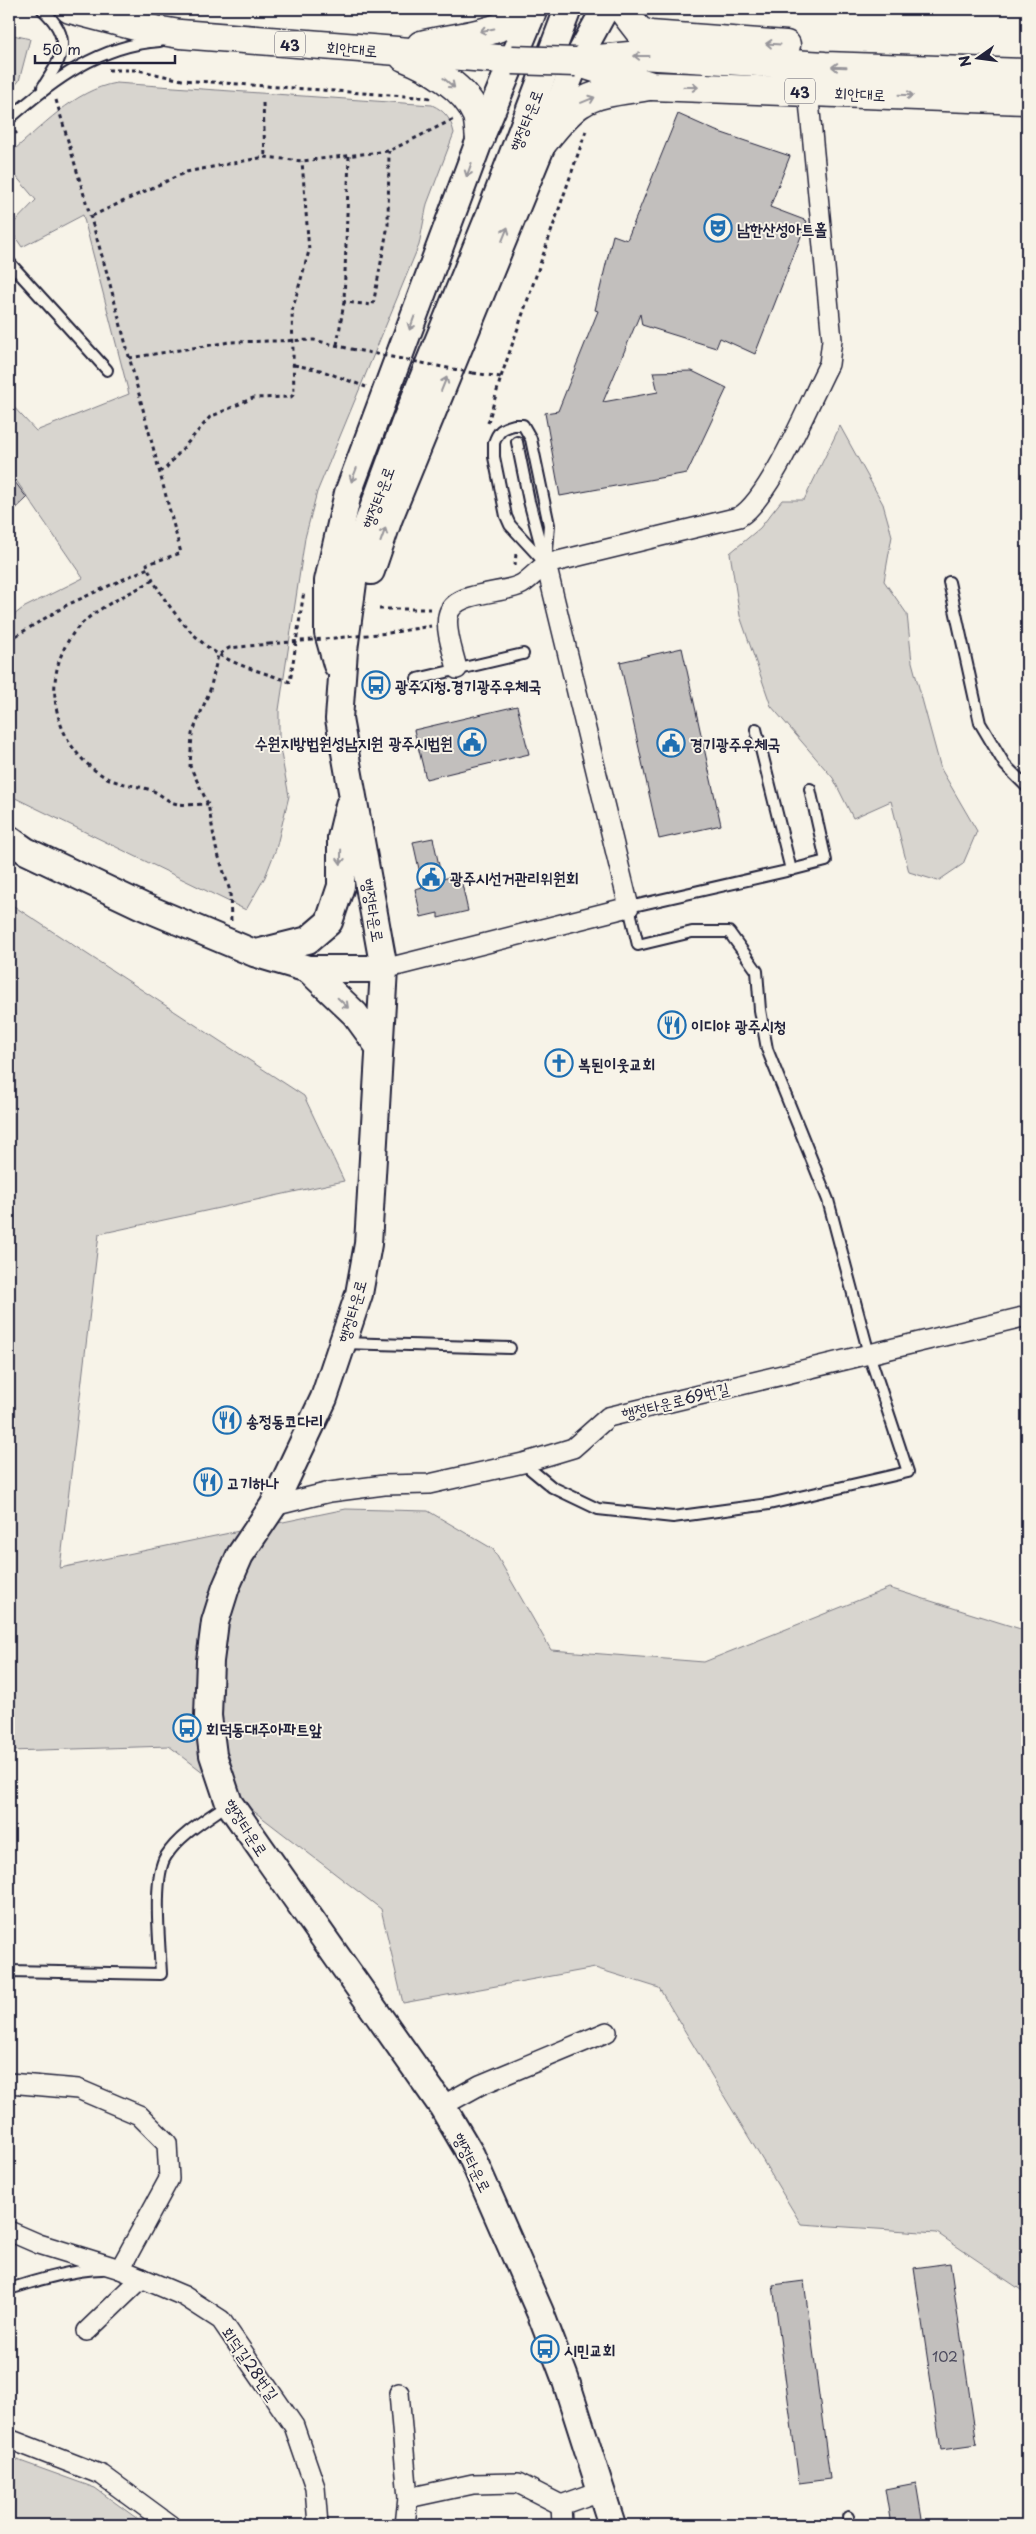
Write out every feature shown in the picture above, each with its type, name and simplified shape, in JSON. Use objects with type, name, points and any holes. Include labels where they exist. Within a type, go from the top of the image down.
[{"type":"main road","name":"회안대로","points":[[70,9],[112,14],[143,28],[214,38],[512,60],[576,62],[640,55],[825,66],[1027,73]]},
{"type":"main road","points":[[391,51],[496,28],[512,22],[530,9]]},
{"type":"main road","points":[[622,9],[639,31],[650,36],[908,53],[959,70]]},
{"type":"main road","points":[[391,51],[423,64],[458,91],[471,105],[477,117],[470,133]]},
{"type":"main road","name":"회안대로","points":[[576,62],[652,86],[1027,100]]},
{"type":"main road","points":[[541,145],[562,120],[581,103],[589,99],[652,86]]},
{"type":"street","points":[[341,683],[328,633],[327,607],[332,558],[348,493],[470,133],[512,60],[534,9]]},
{"type":"street","name":"행정타운로","points":[[568,9],[490,214],[404,425],[366,528],[354,575],[341,683],[340,719],[384,969],[368,1244],[359,1294],[324,1398],[273,1506],[240,1555],[226,1587],[215,1622],[210,1661],[208,1716],[213,1755],[229,1803],[442,2106],[471,2154],[540,2312],[565,2378],[612,2525]]},
{"type":"street","points":[[341,683],[360,606],[389,518],[576,62],[605,9]]},
{"type":"street","points":[[457,669],[447,624],[448,614],[454,604],[463,599],[521,585],[546,564],[739,517],[748,512],[769,484],[829,364],[831,352],[832,340],[808,91]]},
{"type":"street","points":[[9,839],[26,851],[142,906],[242,949],[308,969],[384,969],[629,907],[546,564]]},
{"type":"street","points":[[242,949],[308,940],[329,922],[341,886],[341,838],[352,792]]},
{"type":"street","points":[[308,969],[354,1014],[379,1047]]},
{"type":"street","name":"행정타운로69번길","points":[[273,1506],[339,1491],[384,1485],[429,1484],[523,1463],[573,1448],[608,1417],[1027,1316]]},
{"type":"street","points":[[442,2106],[480,2085],[607,2032]]},
{"type":"street","points":[[9,2083],[78,2089],[139,2115],[167,2143],[169,2179],[120,2269]]},
{"type":"street","name":"회덕길28번길","points":[[9,2231],[39,2244],[120,2269],[142,2278],[184,2296],[221,2320],[261,2375],[294,2426],[315,2487],[318,2525]]},
{"type":"street","points":[[87,2332],[142,2278]]},
{"type":"street","points":[[398,2394],[408,2498],[405,2525]]},
{"type":"street","points":[[9,2439],[102,2475],[170,2525]]},
{"type":"street","points":[[408,2498],[473,2484],[518,2483],[561,2505],[600,2491]]},
{"type":"street","points":[[561,2505],[562,2525]]},
{"type":"lane","points":[[40,92],[59,63],[63,52],[58,31],[42,9]]},
{"type":"lane","points":[[9,119],[40,92],[82,64],[108,52],[152,42],[214,38]]},
{"type":"lane","points":[[9,262],[108,370]]},
{"type":"lane","points":[[514,425],[523,425],[531,439],[549,525],[546,564],[510,525],[503,506],[494,456],[494,443],[497,434],[503,428],[514,425]]},
{"type":"lane","points":[[517,442],[529,501],[546,564]]},
{"type":"lane","points":[[949,582],[980,723],[1005,765],[1027,787]]},
{"type":"lane","points":[[417,679],[523,654]]},
{"type":"lane","points":[[756,729],[791,870]]},
{"type":"lane","points":[[523,1463],[552,1487],[598,1509],[673,1517],[769,1504],[908,1472],[869,1354],[828,1200],[767,1049],[760,1010],[757,971],[729,932],[692,932],[638,945],[629,907],[826,861],[810,789]]},
{"type":"lane","points":[[342,1343],[510,1348]]},
{"type":"lane","points":[[9,1972],[161,1974],[158,1880],[164,1857],[177,1842],[229,1803]]},
{"type":"lane","points":[[9,2289],[53,2276],[86,2270],[120,2269]]},
{"type":"path","points":[[104,70],[131,69],[182,80],[437,98]]},
{"type":"path","points":[[49,105],[63,94]]},
{"type":"path","points":[[488,427],[501,376],[589,124],[589,99]]},
{"type":"path","points":[[56,100],[92,216],[181,553],[147,564],[153,580],[177,616],[218,654],[290,682],[305,587]]},
{"type":"path","points":[[263,103],[265,157]]},
{"type":"path","points":[[454,112],[470,133]]},
{"type":"path","points":[[92,216],[186,172],[265,157],[302,161],[389,152],[457,117]]},
{"type":"path","points":[[9,139],[22,128]]},
{"type":"path","points":[[344,302],[373,305],[388,225],[389,152]]},
{"type":"path","points":[[337,345],[344,302],[349,156]]},
{"type":"path","points":[[159,472],[166,468],[210,417],[253,398],[269,396],[291,397],[295,389],[292,311],[309,251],[302,161]]},
{"type":"path","points":[[129,358],[230,342],[314,340],[473,373],[501,376]]},
{"type":"path","points":[[378,361],[382,352]]},
{"type":"path","points":[[294,366],[320,370],[366,387]]},
{"type":"path","points":[[363,396],[370,378]]},
{"type":"path","points":[[511,573],[516,566],[517,556],[515,550]]},
{"type":"path","points":[[9,640],[67,605],[148,568]]},
{"type":"path","points":[[153,580],[109,605],[70,636],[59,660],[55,706],[70,747],[92,768],[106,777],[120,784],[153,790],[173,802],[208,804]]},
{"type":"path","points":[[379,609],[436,610]]},
{"type":"path","points":[[242,949],[230,892],[216,848],[208,804],[190,766],[192,734],[210,690],[218,654],[229,648],[389,633],[434,626],[435,618]]},
{"type":"shaded area","points":[[9,34],[30,39],[19,81],[9,92]]},
{"type":"shaded area","points":[[116,83],[432,105],[447,116],[454,133],[427,204],[419,245],[317,492],[305,538],[279,710],[279,743],[289,796],[276,849],[265,877],[246,910],[9,795],[9,619],[23,608],[83,578],[9,470],[9,402],[36,431],[129,394],[83,215],[22,247],[9,228],[36,200],[9,168],[9,154],[72,102],[86,93]]},
{"type":"shaded area","points":[[840,426],[883,504],[892,536],[884,581],[907,614],[912,662],[941,769],[977,831],[963,864],[938,881],[909,872],[891,801],[853,818],[833,778],[771,706],[740,616],[730,553],[760,528],[782,500],[804,500]]},
{"type":"shaded area","points":[[9,903],[304,1096],[344,1181],[99,1234],[60,1568],[346,1509],[428,1511],[493,1549],[551,1650],[704,1662],[889,1588],[1027,1631],[1027,2294],[937,2233],[801,2224],[659,1988],[595,1968],[403,2003],[381,1909],[169,1746],[9,1751]]},
{"type":"shaded area","points":[[9,2457],[95,2488],[146,2525],[9,2525]]},
{"type":"building","name":"남한산성아트홀","points":[[678,114],[716,131],[790,156],[770,207],[807,221],[755,354],[720,338],[716,348],[642,325],[640,314],[603,402],[658,392],[653,372],[692,371],[727,388],[687,473],[560,496],[545,413],[558,411],[598,311],[595,310],[613,235],[627,240]]},
{"type":"building","points":[[9,474],[27,498],[9,515]]},
{"type":"building","name":"경기광주우체국","points":[[682,648],[721,825],[659,839],[620,662]]},
{"type":"building","name":"수원지방법원성남지원 광주시법원","points":[[517,706],[529,754],[426,779],[414,730]]},
{"type":"building","name":"광주시선거관리위원회","points":[[433,838],[442,879],[460,875],[468,911],[438,918],[438,913],[421,917],[415,889],[423,887],[413,842]]},
{"type":"building","points":[[950,2263],[977,2445],[941,2450],[914,2268]]},
{"type":"building","points":[[804,2281],[830,2479],[799,2483],[773,2285]]},
{"type":"building","points":[[916,2483],[923,2525],[891,2525],[885,2489]]},
{"type":"place","name":"남한산성아트홀","points":[[718,228]]},
{"type":"place","name":"광주시청.경기광주우체국","points":[[376,685]]},
{"type":"place","name":"수원지방법원성남지원 광주시법원","points":[[472,742]]},
{"type":"place","name":"경기광주우체국","points":[[671,743]]},
{"type":"place","name":"광주시선거관리위원회","points":[[431,877]]},
{"type":"place","name":"이디야 광주시청","points":[[672,1025]]},
{"type":"place","name":"복된이웃교회","points":[[559,1063]]},
{"type":"place","name":"송정동코다리","points":[[227,1420]]},
{"type":"place","name":"고기하나","points":[[208,1482]]},
{"type":"place","name":"회덕동대주아파트앞","points":[[187,1728]]},
{"type":"place","name":"시민교회","points":[[545,2349]]}]
